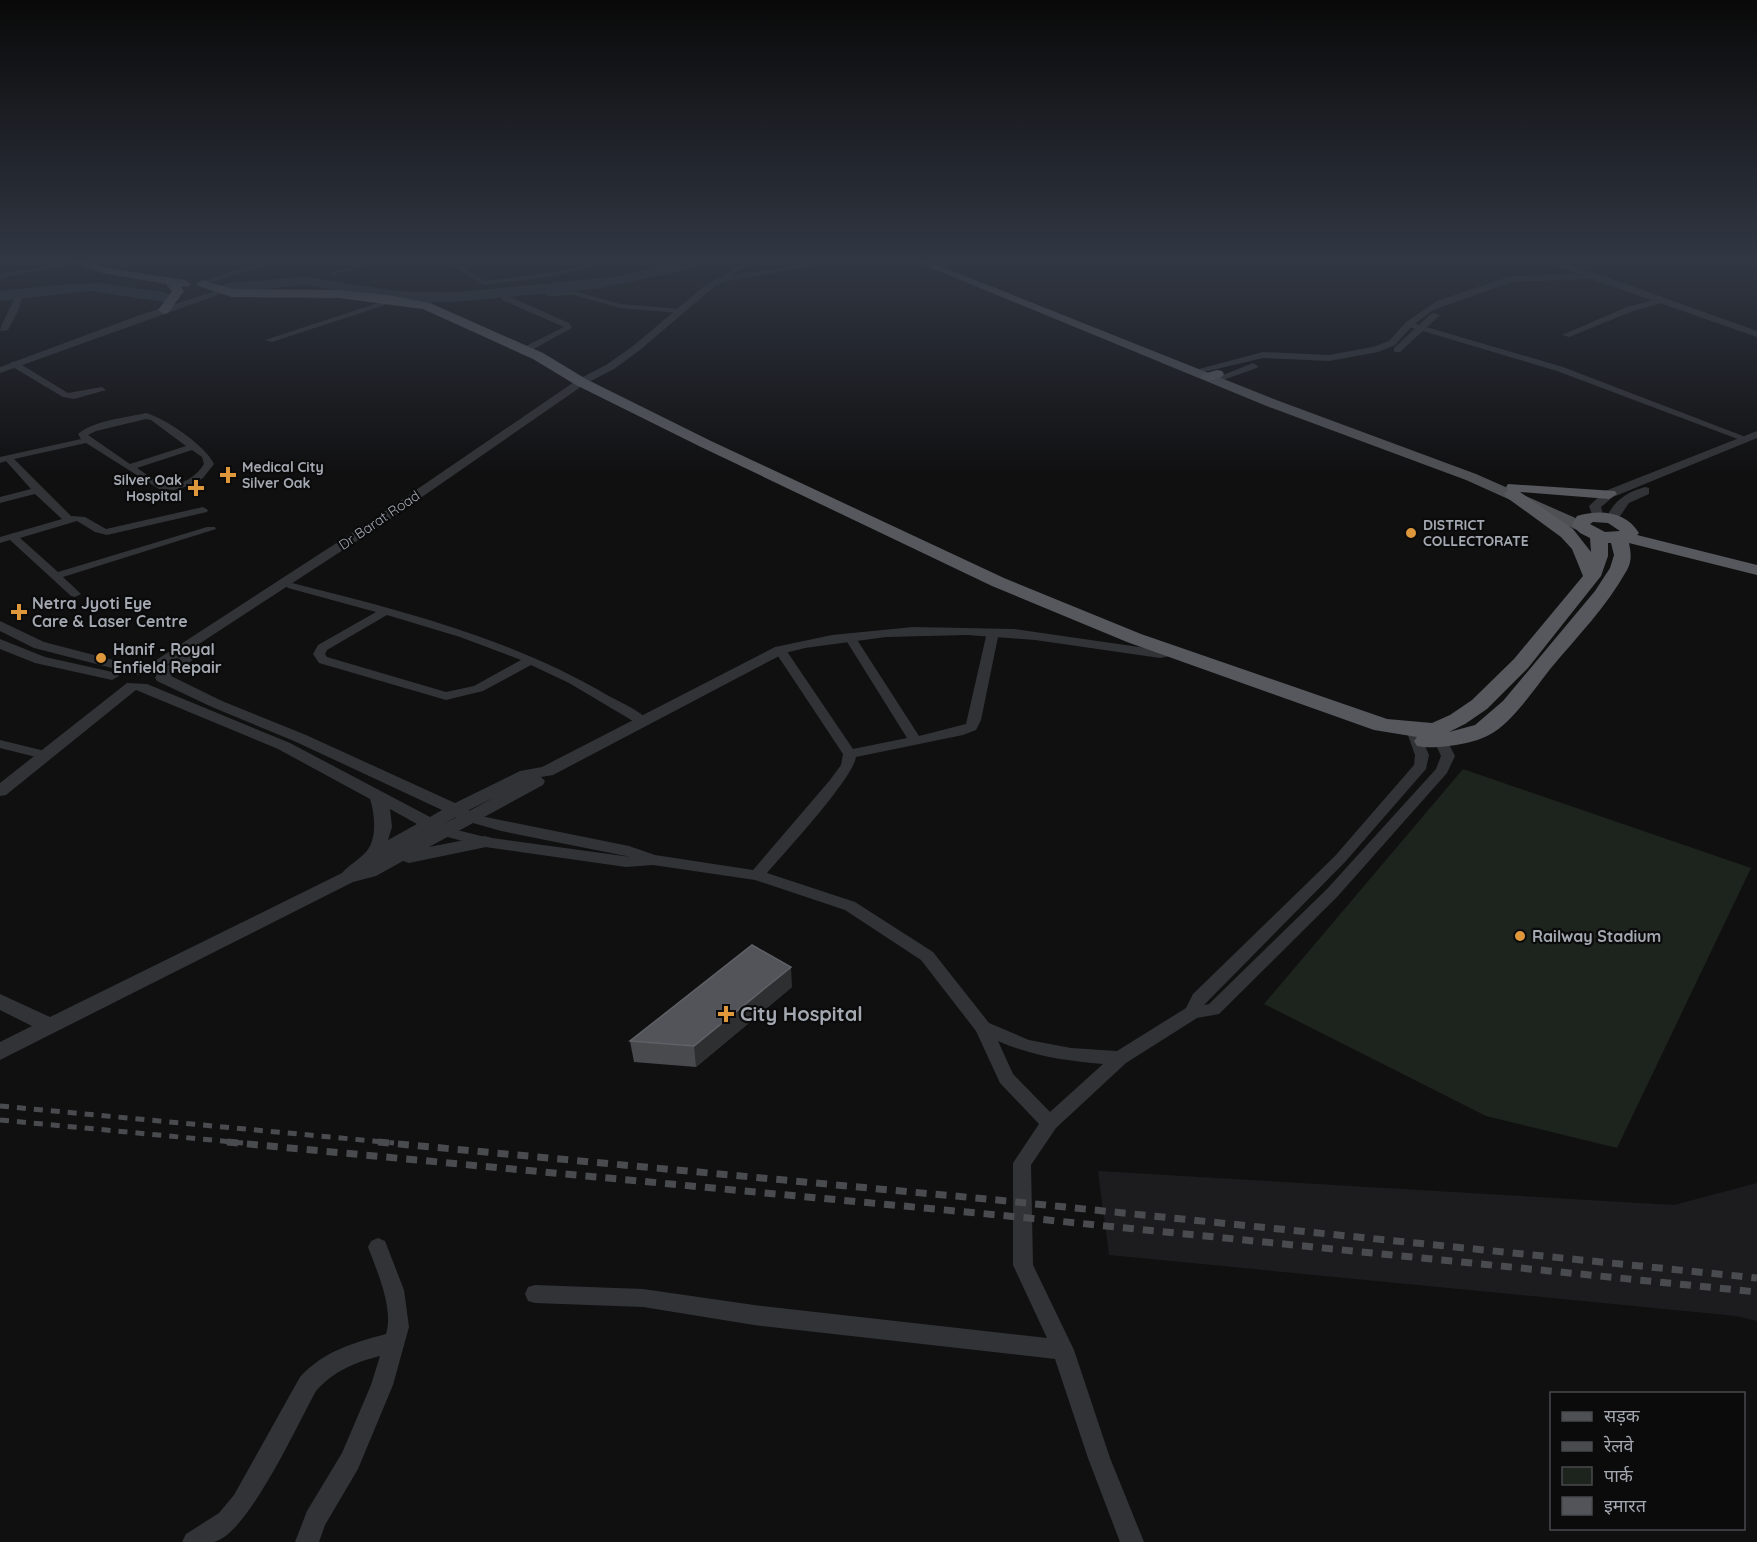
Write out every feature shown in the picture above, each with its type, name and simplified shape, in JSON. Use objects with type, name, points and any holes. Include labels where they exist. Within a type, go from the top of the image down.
[{"type":"highway","points":[[468,330],[532,359],[544,362]]},
{"type":"highway","points":[[482,330],[525,350],[585,384],[762,471],[987,577],[1134,638],[1167,653],[1193,669],[1381,736],[1468,736],[1483,730],[1510,705],[1608,585],[1619,568],[1623,555],[1607,527]]},
{"type":"highway","points":[[1513,491],[1609,494]]},
{"type":"highway","points":[[1513,491],[1567,533],[1580,547],[1592,576]]},
{"type":"highway","points":[[1607,527],[1757,570]]},
{"type":"highway","points":[[1438,735],[1482,704],[1517,667],[1592,576],[1600,558],[1607,527]]},
{"type":"main road","points":[[1099,330],[1607,527]]},
{"type":"main road","points":[[1105,330],[1213,374]]},
{"type":"street","points":[[0,370],[110,330]]},
{"type":"street","points":[[269,340],[298,330]]},
{"type":"street","points":[[525,350],[564,330]]},
{"type":"street","name":"Dr Barat Road","points":[[0,791],[145,678],[585,384],[604,375],[607,370],[658,330]]},
{"type":"street","points":[[1213,374],[1263,355],[1329,358],[1375,350],[1392,343],[1404,330]]},
{"type":"street","points":[[1213,374],[1278,359],[1335,362],[1391,352],[1402,347],[1421,330]]},
{"type":"street","points":[[1430,330],[1560,369],[1751,436]]},
{"type":"street","points":[[1566,335],[1578,330]]},
{"type":"street","points":[[14,364],[66,395],[74,396],[102,390]]},
{"type":"street","name":"Dr Barat Road","points":[[145,678],[368,537],[585,384]]},
{"type":"street","points":[[146,416],[154,417],[195,446],[206,456],[209,464],[204,474],[183,484],[172,488],[159,486],[87,440],[83,434],[85,432],[146,416]]},
{"type":"street","points":[[1607,527],[1595,506],[1609,494],[1751,436]]},
{"type":"street","points":[[4,459],[87,440]]},
{"type":"street","points":[[129,467],[195,446]]},
{"type":"street","points":[[1607,527],[1615,511],[1628,498],[1757,446]]},
{"type":"street","points":[[4,459],[69,520]]},
{"type":"street","points":[[0,500],[37,490]]},
{"type":"street","points":[[0,540],[69,520],[83,518],[102,532],[107,532],[203,510]]},
{"type":"street","points":[[56,576],[211,529]]},
{"type":"street","points":[[13,537],[75,594]]},
{"type":"street","points":[[292,586],[385,611],[492,645],[562,675],[643,721]]},
{"type":"street","points":[[385,611],[322,648],[319,654],[323,660],[446,696],[460,696],[475,690],[528,661]]},
{"type":"street","points":[[0,625],[39,645],[145,678],[217,704],[300,738],[463,814],[501,826],[629,851],[653,860],[757,875],[850,906],[927,956],[983,1028],[1006,1078],[1050,1123]]},
{"type":"street","points":[[0,1052],[348,877],[370,872],[380,859],[463,814],[536,782],[547,771],[780,650],[811,642],[850,637],[921,632],[993,632],[1167,653]]},
{"type":"street","points":[[850,754],[963,731],[971,727],[975,720],[993,632]]},
{"type":"street","points":[[850,637],[914,740]]},
{"type":"street","points":[[0,643],[53,663],[145,678],[284,746],[438,828],[485,842],[626,862],[653,860]]},
{"type":"street","points":[[757,875],[835,783],[848,765],[850,754],[780,650]]},
{"type":"street","points":[[1132,1542],[1099,1458],[1063,1350],[1023,1265],[1022,1162],[1050,1123],[1120,1058],[1193,1012],[1213,1010],[1340,885],[1442,770],[1448,756],[1438,735]]},
{"type":"street","points":[[1193,1012],[1199,998],[1340,859],[1421,766],[1422,755],[1414,736]]},
{"type":"street","points":[[0,744],[44,755]]},
{"type":"street","points":[[377,795],[384,817],[380,859]]},
{"type":"street","points":[[380,859],[485,842]]},
{"type":"street","points":[[0,1001],[51,1026]]},
{"type":"street","points":[[983,1028],[1026,1046],[1071,1055],[1120,1058]]},
{"type":"street","points":[[307,1542],[315,1519],[350,1461],[382,1385],[399,1327],[394,1290],[378,1247]]},
{"type":"street","points":[[534,1294],[643,1298],[754,1315],[1063,1350]]},
{"type":"street","points":[[194,1542],[227,1521],[242,1503],[308,1384],[320,1369],[338,1358],[394,1342]]},
{"type":"shaded area","points":[[1098,1171],[1674,1205],[1757,1183],[1757,1321],[1736,1316],[1109,1255]]},
{"type":"green space","name":"Railway Stadium","points":[[1463,769],[1751,868],[1617,1148],[1486,1116],[1264,1004]]},
{"type":"building","points":[[752,945],[791,967],[694,1046],[630,1041]]},
{"type":"railway","points":[[0,1106],[394,1143]]},
{"type":"railway","points":[[0,1120],[243,1143]]},
{"type":"railway","points":[[227,1142],[998,1215],[1757,1292]]},
{"type":"railway","points":[[378,1142],[997,1200],[1757,1278]]},
{"type":"place","name":"Medical City Silver Oak","points":[[228,475]]},
{"type":"place","name":"Silver Oak Hospital","points":[[196,488]]},
{"type":"place","name":"DISTRICT COLLECTORATE","points":[[1411,533]]},
{"type":"place","name":"Netra Jyoti Eye Care & Laser Centre","points":[[19,612]]},
{"type":"place","name":"Hanif - Royal Enfield Repair","points":[[101,658]]},
{"type":"place","name":"Railway Stadium","points":[[1520,936]]},
{"type":"place","name":"City Hospital","points":[[726,1014]]}]
